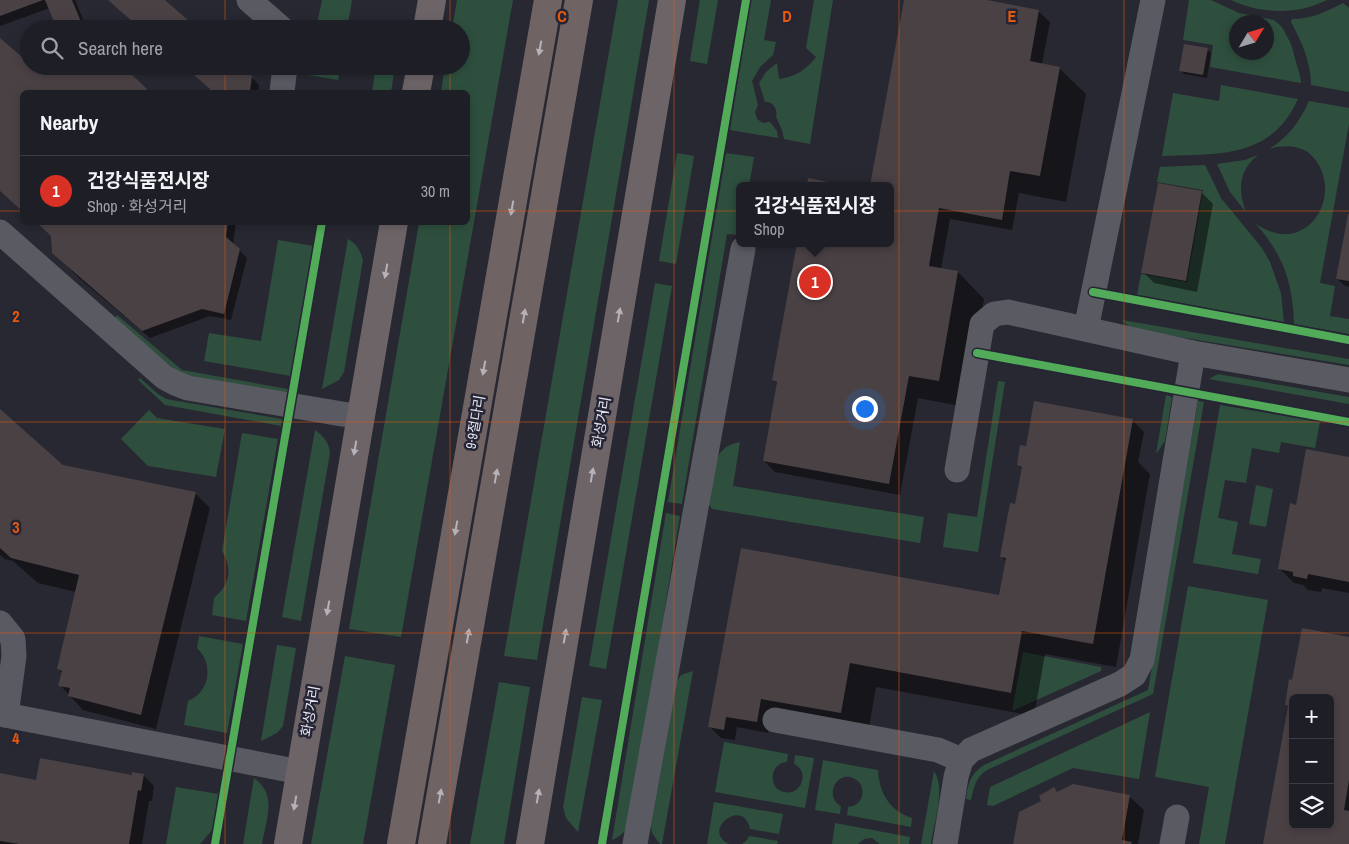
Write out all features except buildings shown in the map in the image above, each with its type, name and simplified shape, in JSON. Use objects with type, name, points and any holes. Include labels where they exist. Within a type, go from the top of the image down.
[{"type":"highway","name":"9·9절다리","points":[[401,844],[548,0]]},
{"type":"highway","points":[[432,844],[579,0]]},
{"type":"main road","points":[[429,20],[432,0]]},
{"type":"main road","name":"화성거리","points":[[532,844],[672,0]]},
{"type":"main road","points":[[416,90],[419,75]]},
{"type":"main road","name":"화성거리","points":[[288,844],[393,225]]},
{"type":"street","points":[[249,0],[272,20]]},
{"type":"street","points":[[1086,330],[1152,0]]},
{"type":"street","points":[[282,90],[284,75]]},
{"type":"street","points":[[0,232],[164,377],[175,383],[188,388],[360,417]]},
{"type":"street","points":[[635,844],[742,249]]},
{"type":"street","points":[[957,470],[982,324],[994,314],[1008,312],[1193,353],[1349,380]]},
{"type":"street","points":[[945,844],[956,777],[961,760],[971,750],[1120,684],[1134,674],[1142,660],[1193,353]]},
{"type":"street","points":[[0,623],[13,639],[14,656],[3,715],[300,772]]},
{"type":"street","points":[[775,720],[938,750],[961,760]]},
{"type":"street","points":[[1172,844],[1177,817]]},
{"type":"green space","points":[[322,0],[352,0],[349,20],[318,20]]},
{"type":"green space","points":[[457,0],[513,0],[401,637],[349,629],[419,225],[470,225],[470,90],[441,90],[444,75],[470,75],[470,20],[454,20]]},
{"type":"green space","points":[[618,0],[649,0],[537,660],[504,656]]},
{"type":"green space","points":[[700,0],[718,0],[707,64],[690,61]]},
{"type":"green space","points":[[751,0],[771,0],[764,40],[776,42],[773,55],[760,67],[752,81],[758,105],[755,112],[757,119],[763,123],[770,122],[777,131],[778,138],[730,130]]},
{"type":"green space","points":[[814,0],[833,0],[810,144],[784,139],[776,117],[776,108],[773,104],[765,102],[759,83],[766,72],[777,63],[779,79],[790,77],[800,72],[816,57],[806,48]]},
{"type":"green space","points":[[1189,0],[1211,0],[1239,13],[1249,15],[1229,15],[1229,60],[1274,60],[1274,20],[1282,27],[1291,44],[1301,83],[1210,67],[1213,45],[1183,40]]},
{"type":"green space","points":[[1231,0],[1327,0],[1304,8],[1279,11],[1254,8]]},
{"type":"green space","points":[[1343,3],[1349,8],[1349,92],[1311,85],[1305,53],[1291,22],[1292,19],[1306,18]]},
{"type":"green space","points":[[308,75],[339,75],[338,80]]},
{"type":"green space","points":[[375,75],[394,75],[391,90],[372,90]]},
{"type":"green space","points":[[1221,85],[1298,99],[1287,119],[1273,133],[1258,143],[1223,153],[1162,156],[1173,93],[1219,101]]},
{"type":"green space","points":[[1309,101],[1349,108],[1349,124],[1320,283],[1335,286],[1330,316],[1349,319],[1349,334],[1294,324],[1289,282],[1285,270],[1273,246],[1255,223],[1274,233],[1291,234],[1306,227],[1317,216],[1323,201],[1325,185],[1320,168],[1309,153],[1300,148],[1290,146],[1269,149],[1282,140],[1293,128]]},
{"type":"green space","points":[[677,153],[694,156],[676,264],[659,261]]},
{"type":"green space","points":[[726,153],[754,157],[750,182],[736,182],[736,235],[727,234],[682,504],[668,502]]},
{"type":"green space","points":[[1258,155],[1251,161],[1243,174],[1241,189],[1246,212],[1230,192],[1217,164],[1245,160]]},
{"type":"green space","points":[[1205,165],[1221,198],[1262,248],[1270,262],[1281,293],[1284,322],[1137,295],[1141,274],[1187,282],[1203,190],[1157,182],[1160,167]]},
{"type":"green space","points":[[348,239],[358,248],[363,260],[344,372],[339,380],[322,389]]},
{"type":"green space","points":[[278,240],[314,246],[291,376],[204,361],[209,333],[261,341]]},
{"type":"green space","points":[[655,283],[672,286],[606,669],[589,666]]},
{"type":"green space","points":[[117,315],[182,370],[288,389],[288,394],[180,374],[114,319]]},
{"type":"green space","points":[[1122,320],[1349,359],[1349,365],[1131,329]]},
{"type":"green space","points":[[1218,374],[1349,397],[1349,404],[1209,379]]},
{"type":"green space","points":[[140,378],[166,399],[282,419],[281,426],[165,405],[138,380]]},
{"type":"green space","points":[[998,381],[1005,382],[978,552],[943,547],[948,513],[977,517]]},
{"type":"green space","points":[[1166,395],[1172,397],[1165,441],[1156,454]]},
{"type":"green space","points":[[1198,401],[1204,402],[1153,694],[987,770],[977,780],[971,800],[966,799],[970,780],[984,765],[1148,690]]},
{"type":"green space","points":[[1220,405],[1320,422],[1315,448],[1281,442],[1279,453],[1252,448],[1246,483],[1225,480],[1218,518],[1238,522],[1232,554],[1261,559],[1258,574],[1193,563]]},
{"type":"green space","points":[[149,410],[157,418],[225,429],[216,477],[148,466],[121,439]]},
{"type":"green space","points":[[315,430],[325,440],[330,453],[301,621],[282,617]]},
{"type":"green space","points":[[242,433],[278,439],[246,621],[212,615],[214,598],[224,587],[229,570],[222,551]]},
{"type":"green space","points":[[740,442],[733,486],[924,517],[920,543],[712,509],[708,503],[714,465],[723,450],[730,445]]},
{"type":"green space","points":[[1256,485],[1273,489],[1266,527],[1249,524]]},
{"type":"green space","points":[[666,513],[680,516],[629,824],[622,834],[612,840]]},
{"type":"green space","points":[[1188,586],[1268,600],[1225,844],[1199,844],[1209,787],[1155,777]]},
{"type":"green space","points":[[199,636],[243,644],[227,733],[184,725],[188,701],[201,691],[207,677],[206,662],[197,648]]},
{"type":"green space","points":[[277,645],[296,648],[283,726],[277,733],[261,741]]},
{"type":"green space","points":[[1023,652],[1101,667],[1101,671],[1012,711]]},
{"type":"green space","points":[[345,656],[395,665],[363,844],[311,844]]},
{"type":"green space","points":[[693,671],[662,844],[660,844],[652,833],[651,826],[677,681],[681,675]]},
{"type":"green space","points":[[499,682],[530,687],[504,844],[470,844]]},
{"type":"green space","points":[[582,697],[602,700],[578,832],[566,818],[563,807]]},
{"type":"green space","points":[[1150,712],[1139,779],[1073,768],[993,806],[987,805],[990,787]]},
{"type":"green space","points":[[724,742],[788,754],[787,762],[777,766],[773,776],[775,786],[784,792],[795,790],[802,782],[802,772],[794,764],[795,755],[814,758],[805,808],[715,792]]},
{"type":"green space","points":[[823,760],[878,770],[883,793],[887,800],[898,811],[912,818],[911,827],[847,815],[848,807],[854,806],[858,802],[862,793],[860,783],[850,777],[839,779],[834,788],[834,798],[836,803],[841,806],[840,814],[815,810]]},
{"type":"green space","points":[[934,771],[939,787],[936,816],[931,844],[921,844]]},
{"type":"green space","points":[[254,778],[266,792],[268,817],[262,844],[243,844]]},
{"type":"green space","points":[[176,787],[219,794],[213,829],[200,844],[166,844]]},
{"type":"green space","points":[[714,802],[783,814],[779,834],[750,829],[746,820],[740,816],[733,816],[726,819],[721,825],[719,832],[721,838],[729,844],[707,844]]},
{"type":"green space","points":[[835,823],[910,837],[909,844],[880,844],[872,838],[864,839],[858,844],[832,844]]},
{"type":"green space","points":[[749,836],[778,841],[777,844],[742,844]]},
{"type":"cycle path","points":[[602,844],[746,0]]},
{"type":"cycle path","points":[[215,844],[321,225]]},
{"type":"cycle path","points":[[1093,292],[1349,340]]},
{"type":"cycle path","points":[[977,353],[1349,422]]},
{"type":"place","name":"건강식품전시장","points":[[815,282]]}]
